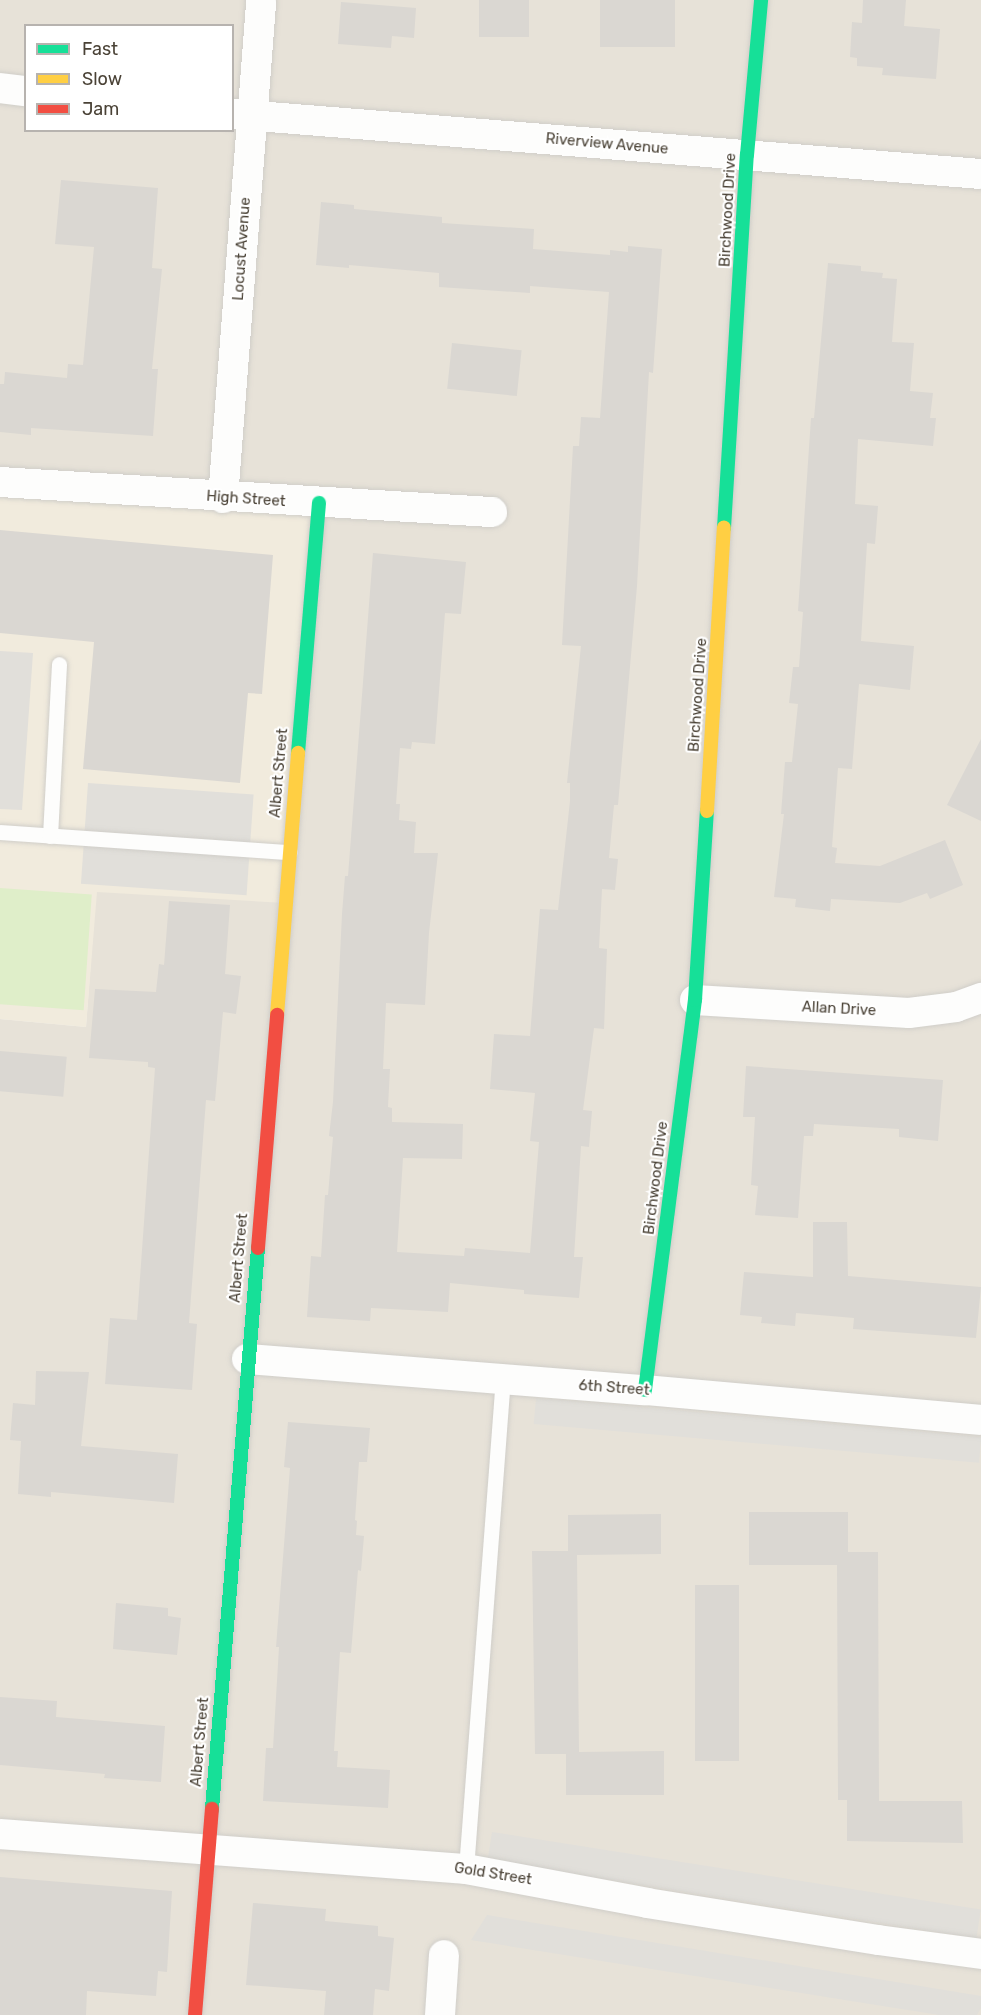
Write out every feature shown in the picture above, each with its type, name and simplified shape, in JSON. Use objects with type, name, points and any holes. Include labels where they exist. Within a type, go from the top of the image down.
[{"type":"street","name":"Locust Avenue","points":[[223,498],[242,115],[261,0]]},
{"type":"street","name":"Birchwood Drive","points":[[645,1390],[695,1000],[747,155],[761,0]]},
{"type":"street","points":[[0,88],[24,91]]},
{"type":"street","name":"Riverview Avenue","points":[[242,115],[981,174]]},
{"type":"street","name":"High Street","points":[[0,482],[223,498],[492,512]]},
{"type":"street","name":"Albert Street","points":[[195,2015],[319,503]]},
{"type":"street","name":"Allan Drive","points":[[695,1000],[909,1013],[956,1007],[981,998]]},
{"type":"street","name":"6th Street","points":[[248,1359],[645,1390],[981,1420]]},
{"type":"street","name":"Gold Street","points":[[0,1834],[466,1869],[647,1903],[981,1954]]},
{"type":"street","points":[[440,2015],[444,1955]]},
{"type":"lane","points":[[50,836],[59,664]]},
{"type":"lane","points":[[0,832],[289,852]]},
{"type":"lane","points":[[466,1869],[503,1380]]},
{"type":"shaded area","points":[[0,0],[981,0],[981,2015],[0,2015],[0,1019],[86,1027],[96,892],[0,482]]},
{"type":"shaded area","points":[[0,482],[319,503],[285,903],[97,892],[86,1027],[0,1019]]},
{"type":"shaded area","points":[[0,651],[33,653],[22,810],[0,809]]},
{"type":"shaded area","points":[[88,783],[254,795],[247,895],[81,884]]},
{"type":"shaded area","points":[[536,1398],[981,1437],[979,1463],[534,1424]]},
{"type":"shaded area","points":[[492,1832],[981,1909],[976,1938],[487,1861]]},
{"type":"shaded area","points":[[487,1915],[981,1996],[981,2008],[977,2015],[939,2015],[471,1940]]},
{"type":"green space","points":[[0,888],[92,894],[84,1010],[0,1004]]},
{"type":"building","points":[[479,0],[529,0],[529,37],[479,37]]},
{"type":"building","points":[[600,0],[675,0],[675,47],[600,47]]},
{"type":"building","points":[[863,0],[906,0],[904,26],[940,29],[936,79],[882,75],[883,68],[857,66],[857,58],[850,57],[852,22],[862,23]]},
{"type":"building","points":[[341,2],[416,8],[414,38],[392,36],[391,48],[338,44]]},
{"type":"building","points":[[61,180],[158,188],[152,268],[162,269],[152,369],[158,369],[153,436],[31,428],[31,435],[0,432],[0,384],[4,384],[5,372],[67,378],[68,364],[83,365],[94,247],[55,244]]},
{"type":"building","points":[[321,202],[354,205],[354,209],[442,217],[442,223],[534,229],[533,249],[610,255],[610,250],[628,252],[628,246],[662,249],[653,373],[649,372],[637,586],[618,805],[614,805],[609,858],[618,859],[615,890],[602,889],[599,948],[607,949],[604,1029],[594,1028],[583,1110],[592,1111],[589,1147],[581,1146],[574,1257],[583,1257],[579,1298],[524,1294],[524,1290],[450,1283],[448,1312],[371,1308],[370,1321],[307,1317],[311,1256],[321,1257],[325,1195],[328,1195],[333,1137],[329,1136],[333,1102],[342,914],[345,876],[348,876],[373,553],[466,562],[461,614],[445,613],[435,744],[412,742],[411,749],[400,748],[396,804],[400,804],[399,820],[416,822],[414,853],[438,853],[429,933],[425,1005],[386,1003],[383,1069],[390,1069],[388,1107],[392,1108],[392,1122],[463,1124],[462,1159],[403,1158],[397,1252],[464,1256],[465,1248],[530,1253],[539,1142],[530,1141],[535,1093],[490,1089],[494,1034],[530,1036],[540,909],[558,910],[570,801],[570,783],[567,783],[581,646],[562,645],[573,446],[579,446],[581,417],[600,418],[609,292],[530,286],[530,293],[439,287],[439,273],[349,265],[349,268],[316,265]]},
{"type":"building","points":[[828,263],[861,266],[861,271],[883,273],[882,278],[897,279],[892,342],[914,343],[910,391],[933,393],[930,418],[936,418],[933,446],[858,439],[855,504],[878,506],[875,544],[867,543],[861,641],[914,646],[910,690],[859,684],[852,769],[838,768],[832,847],[837,848],[835,863],[880,866],[945,840],[963,885],[930,899],[927,893],[900,903],[831,899],[830,911],[795,907],[796,899],[774,897],[784,814],[781,814],[785,762],[792,762],[798,704],[789,703],[793,667],[799,667],[803,612],[798,611],[811,418],[814,418]]},
{"type":"building","points":[[452,343],[522,350],[517,396],[447,389]]},
{"type":"building","points":[[0,530],[273,555],[262,694],[248,693],[240,783],[83,769],[94,642],[0,633]]},
{"type":"building","points":[[981,739],[981,821],[947,805]]},
{"type":"building","points":[[169,901],[230,905],[225,974],[241,976],[236,1014],[223,1012],[215,1101],[206,1100],[189,1323],[197,1324],[192,1390],[105,1384],[110,1318],[137,1320],[155,1068],[148,1067],[148,1062],[89,1058],[95,989],[156,992],[159,964],[164,965]]},
{"type":"building","points":[[0,1051],[67,1057],[63,1097],[0,1091]]},
{"type":"building","points":[[746,1066],[943,1080],[938,1141],[899,1137],[899,1129],[814,1124],[813,1136],[804,1136],[798,1218],[755,1215],[758,1186],[751,1185],[755,1117],[743,1117]]},
{"type":"building","points":[[813,1222],[847,1222],[848,1276],[981,1287],[976,1338],[853,1329],[854,1318],[796,1313],[795,1326],[761,1323],[762,1317],[740,1315],[744,1272],[813,1277]]},
{"type":"building","points":[[36,1371],[89,1372],[81,1446],[178,1454],[174,1503],[51,1492],[51,1497],[18,1494],[21,1441],[10,1440],[13,1403],[35,1405]]},
{"type":"building","points":[[288,1422],[370,1428],[367,1462],[359,1462],[355,1520],[357,1521],[356,1535],[364,1536],[361,1571],[358,1570],[351,1653],[340,1652],[334,1751],[338,1751],[337,1767],[390,1770],[388,1808],[263,1801],[266,1748],[273,1748],[279,1647],[276,1647],[290,1468],[284,1467]]},
{"type":"building","points":[[749,1512],[848,1512],[848,1552],[878,1552],[879,1801],[962,1801],[963,1843],[847,1841],[847,1800],[838,1800],[837,1565],[749,1565]]},
{"type":"building","points":[[661,1514],[661,1554],[577,1555],[579,1752],[664,1751],[664,1795],[566,1795],[566,1754],[535,1754],[532,1551],[568,1551],[568,1515]]},
{"type":"building","points":[[695,1585],[739,1585],[739,1761],[695,1761]]},
{"type":"building","points":[[116,1603],[168,1608],[168,1616],[181,1618],[177,1655],[113,1649]]},
{"type":"building","points":[[0,1697],[57,1701],[56,1717],[165,1726],[161,1782],[104,1778],[105,1774],[0,1765]]},
{"type":"building","points":[[0,1877],[172,1891],[167,1972],[158,1971],[156,1996],[87,1991],[86,2015],[0,2015]]},
{"type":"building","points":[[253,1903],[326,1909],[325,1921],[378,1926],[378,1936],[394,1938],[389,1991],[375,1989],[373,2015],[324,2015],[326,1991],[246,1985]]},
{"type":"traffic: fast","points":[[724,528],[747,155],[761,0]]},
{"type":"traffic: fast","points":[[298,753],[319,503]]},
{"type":"traffic: fast","points":[[645,1390],[695,1000],[707,811]]},
{"type":"traffic: fast","points":[[212,1809],[258,1248]]},
{"type":"traffic: slow","points":[[707,811],[724,528]]},
{"type":"traffic: slow","points":[[277,1015],[298,753]]},
{"type":"traffic: jam","points":[[258,1248],[277,1015]]},
{"type":"traffic: jam","points":[[195,2015],[212,1809]]}]
